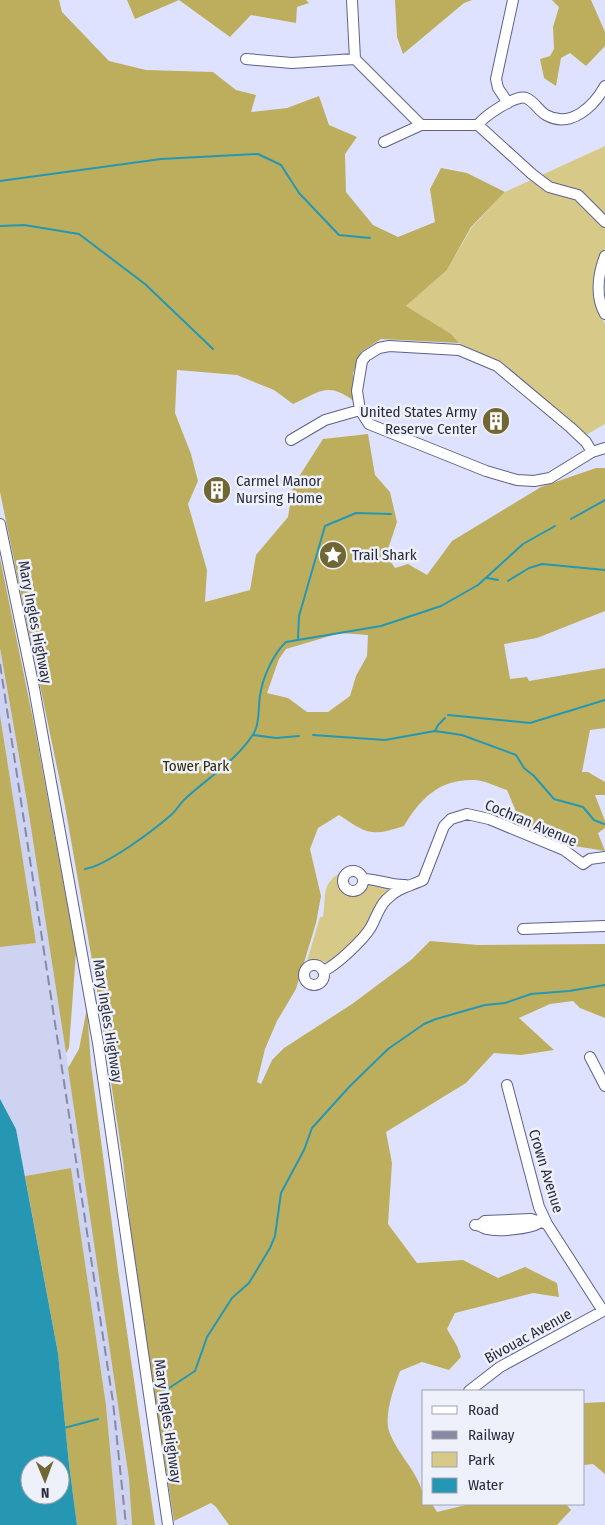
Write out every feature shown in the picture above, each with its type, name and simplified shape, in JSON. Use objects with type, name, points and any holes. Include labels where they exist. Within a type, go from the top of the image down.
[{"type":"street","points":[[352,0],[355,59],[420,125]]},
{"type":"street","points":[[508,103],[498,88],[496,79],[513,0]]},
{"type":"street","points":[[246,59],[292,63],[355,59]]},
{"type":"street","points":[[478,125],[482,118],[518,98],[526,98],[547,116],[560,119],[569,118],[590,107],[605,86]]},
{"type":"street","points":[[384,142],[420,125],[478,125],[549,187],[578,195],[605,222]]},
{"type":"street","points":[[605,256],[599,280],[599,297],[605,314]]},
{"type":"street","points":[[592,452],[586,442],[570,427],[497,366],[459,350],[397,345],[372,351],[362,361],[357,391],[360,410],[369,424],[486,471],[517,480],[534,481],[550,478],[592,452],[605,448]]},
{"type":"street","points":[[291,440],[326,420],[360,410]]},
{"type":"street","name":"Mary Ingles Highway","points":[[0,524],[34,688],[98,1042],[168,1525]]},
{"type":"street","name":"Cochran Avenue","points":[[406,885],[423,880],[438,836],[450,818],[459,815],[475,814],[489,819],[564,850],[583,864],[590,859],[605,857]]},
{"type":"street","points":[[363,879],[366,877],[390,885],[406,885]]},
{"type":"street","points":[[323,971],[331,967],[363,937],[385,900],[406,885]]},
{"type":"street","points":[[523,929],[605,926]]},
{"type":"street","points":[[590,1057],[605,1086]]},
{"type":"street","name":"Crown Avenue","points":[[507,1085],[543,1223],[604,1310]]},
{"type":"street","points":[[478,1225],[485,1221],[531,1219],[543,1223]]},
{"type":"street","name":"Bivouac Avenue","points":[[470,1390],[500,1367],[604,1310]]},
{"type":"shaded area","points":[[0,648],[27,802],[82,1156],[129,1479],[132,1525],[117,1525],[106,1405],[71,1168],[25,1176],[16,1129],[0,1108],[0,947],[36,943],[0,715]]},
{"type":"green space","name":"Tower Park","points":[[0,0],[59,0],[62,12],[109,61],[146,70],[213,72],[236,90],[256,95],[251,112],[287,108],[319,96],[329,125],[357,137],[345,154],[346,192],[373,225],[398,237],[435,222],[430,189],[441,168],[467,173],[505,192],[471,227],[447,270],[406,306],[451,334],[459,343],[381,339],[361,352],[353,373],[354,401],[337,391],[324,390],[293,404],[274,390],[237,375],[177,370],[175,413],[191,454],[198,481],[188,504],[207,570],[205,602],[250,590],[256,555],[288,517],[293,486],[323,439],[368,434],[375,475],[390,492],[397,522],[386,555],[395,568],[408,564],[427,575],[452,541],[541,487],[596,468],[605,468],[605,611],[537,638],[504,644],[510,679],[527,677],[529,681],[605,668],[605,728],[590,730],[582,772],[588,772],[605,782],[605,795],[595,795],[605,821],[605,828],[598,833],[605,851],[562,844],[523,828],[507,790],[478,780],[451,783],[441,787],[424,799],[404,826],[384,832],[363,830],[339,815],[318,828],[310,849],[321,896],[316,923],[296,989],[277,1021],[265,1049],[257,1082],[261,1084],[272,1060],[284,1048],[352,1004],[411,960],[430,941],[478,945],[605,944],[605,1018],[580,1008],[573,1001],[550,1004],[519,1018],[554,1050],[521,1055],[494,1053],[466,1083],[386,1132],[392,1163],[388,1224],[417,1263],[463,1260],[498,1278],[525,1267],[557,1283],[559,1297],[533,1293],[455,1313],[447,1329],[461,1357],[449,1370],[422,1362],[400,1371],[390,1401],[389,1431],[420,1484],[422,1505],[433,1505],[437,1512],[466,1505],[567,1505],[571,1510],[557,1525],[229,1525],[211,1503],[174,1521],[136,1277],[123,1161],[96,983],[65,806],[0,492]],"holes":[[[340,633],[368,635],[367,656],[356,676],[350,696],[328,712],[307,712],[288,698],[267,693],[279,659],[286,649]]]},
{"type":"green space","points":[[127,0],[179,0],[135,19]]},
{"type":"green space","points":[[179,0],[306,0],[309,3],[297,7],[296,23],[251,15],[230,37]]},
{"type":"green space","points":[[395,0],[472,0],[464,3],[403,54],[397,37]]},
{"type":"green space","points":[[552,0],[591,0],[605,32],[605,46],[586,66],[570,53],[561,58],[556,86],[544,78],[540,59],[550,56],[554,49],[553,27],[559,7]]},
{"type":"green space","points":[[605,146],[605,259],[594,288],[596,306],[605,324],[605,424],[586,435],[491,359],[459,343],[450,334],[406,306],[447,270],[472,227],[505,192]]},
{"type":"green space","points":[[0,558],[33,719],[76,952],[69,1048],[66,1053],[27,802],[0,648]]},
{"type":"green space","points":[[0,715],[36,943],[0,947]]},
{"type":"green space","points":[[345,870],[340,884],[349,894],[362,891],[367,883],[392,889],[364,929],[339,955],[329,963],[318,960],[307,961],[320,917],[323,917],[328,885],[331,880]]},
{"type":"green space","points":[[87,1008],[91,1065],[155,1525],[132,1525],[129,1479],[68,1068],[79,1049]]},
{"type":"green space","points":[[71,1168],[106,1405],[117,1525],[77,1525],[58,1353],[25,1176]]},
{"type":"green space","points":[[605,1402],[605,1474],[593,1464],[585,1465],[585,1403]]},
{"type":"water","points":[[0,1099],[16,1129],[58,1353],[68,1455],[20,1455],[20,1505],[70,1505],[70,1472],[77,1525],[0,1525]]},
{"type":"waterway","points":[[0,181],[161,159],[258,154],[281,165],[299,193],[339,235],[370,238]]},
{"type":"waterway","points":[[0,226],[24,225],[79,234],[145,284],[213,349]]},
{"type":"waterway","points":[[571,519],[605,500]]},
{"type":"waterway","points":[[298,639],[299,616],[325,526],[356,513],[391,514]]},
{"type":"waterway","points":[[85,869],[117,855],[153,829],[173,813],[186,798],[222,768],[247,743],[256,729],[263,682],[273,660],[286,642],[381,626],[441,606],[478,585],[523,544],[555,526]]},
{"type":"waterway","points":[[508,581],[529,568],[542,564],[605,570]]},
{"type":"waterway","points":[[487,578],[498,580]]},
{"type":"waterway","points":[[448,715],[530,723],[605,700]]},
{"type":"waterway","points":[[435,731],[445,718]]},
{"type":"waterway","points":[[313,735],[385,740],[435,731],[462,735],[516,755],[524,768],[534,776],[554,799],[583,807],[594,820],[604,824]]},
{"type":"waterway","points":[[253,735],[276,738],[299,736]]},
{"type":"waterway","points":[[160,1394],[195,1371],[207,1337],[232,1298],[249,1283],[270,1248],[275,1236],[281,1193],[304,1150],[312,1128],[350,1086],[388,1049],[424,1024],[436,1019],[485,1005],[505,1003],[531,994],[569,991],[605,985]]},
{"type":"waterway","points":[[64,1428],[98,1419]]},
{"type":"railway","points":[[0,664],[113,1402],[126,1525]]},
{"type":"place","name":"United States Army Reserve Center","points":[[496,421]]},
{"type":"place","name":"Carmel Manor Nursing Home","points":[[217,490]]},
{"type":"place","name":"Trail Shark","points":[[333,555]]}]
